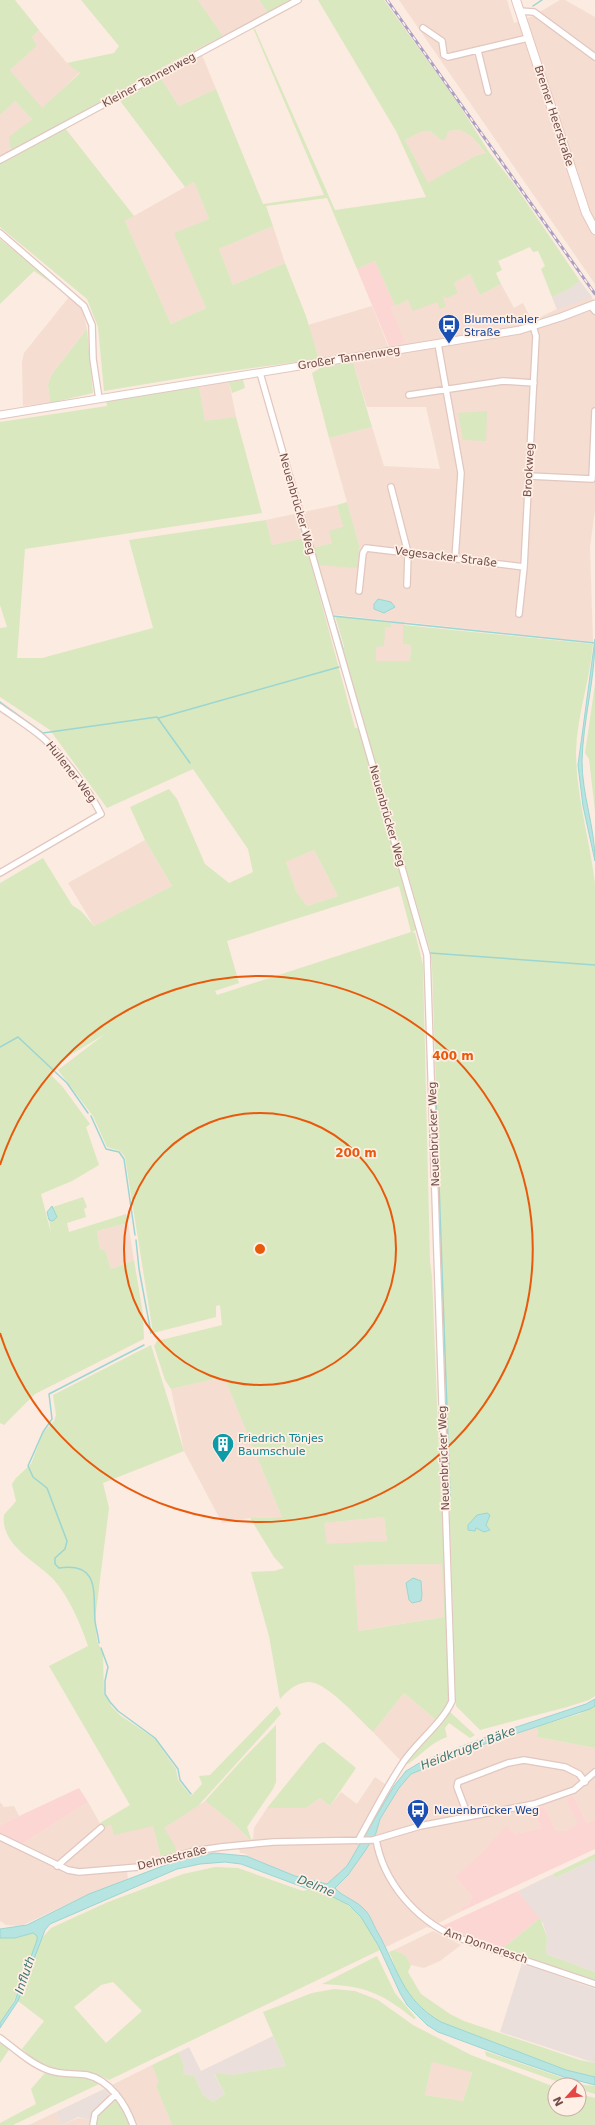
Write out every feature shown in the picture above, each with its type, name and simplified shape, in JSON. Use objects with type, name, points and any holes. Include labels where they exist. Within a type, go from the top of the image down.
[{"type":"main road","name":"Bremer Heerstraße","points":[[516,0],[586,214],[595,230]]},
{"type":"street","name":"Kleiner Tannenweg","points":[[0,160],[298,0]]},
{"type":"street","points":[[519,11],[534,12],[595,57]]},
{"type":"street","points":[[423,28],[442,41],[445,56],[448,57],[528,38]]},
{"type":"street","points":[[478,51],[488,92]]},
{"type":"street","points":[[0,233],[84,306],[92,325],[93,359],[99,399]]},
{"type":"street","name":"Großer Tannenweg","points":[[0,416],[438,344],[533,326],[594,307]]},
{"type":"street","name":"Brookweg","points":[[519,614],[524,567],[534,383],[536,336],[533,326]]},
{"type":"street","points":[[438,344],[461,472],[455,559]]},
{"type":"street","name":"Neuenbrücker Weg","points":[[260,373],[428,955],[452,1701],[448,1709],[423,1737],[404,1762],[358,1841]]},
{"type":"street","points":[[409,395],[503,381],[534,383]]},
{"type":"street","points":[[529,476],[592,479],[595,411]]},
{"type":"street","points":[[391,487],[408,553],[408,585]]},
{"type":"street","name":"Vegesacker Straße","points":[[359,591],[363,554],[366,548],[524,567]]},
{"type":"street","name":"Hullener Weg","points":[[0,707],[42,737],[53,747],[94,800],[101,814],[0,873]]},
{"type":"street","points":[[468,1816],[457,1787],[458,1782],[508,1763],[531,1760],[565,1767],[579,1774],[585,1782]]},
{"type":"street","name":"Delmestraße","points":[[0,1837],[57,1866],[79,1872],[148,1866],[194,1851],[220,1847],[273,1842],[358,1841],[375,1839],[420,1826],[534,1804],[558,1797],[585,1782],[595,1772]]},
{"type":"street","points":[[57,1866],[101,1828]]},
{"type":"street","name":"Am Donneresch","points":[[375,1839],[380,1856],[400,1894],[417,1913],[435,1927],[461,1939],[595,1984]]},
{"type":"street","points":[[0,2038],[41,2067],[62,2073],[88,2075],[100,2081],[116,2094],[126,2108],[133,2125]]},
{"type":"street","points":[[93,2125],[95,2114],[116,2094]]},
{"type":"shaded area","points":[[198,0],[259,0],[268,13],[223,36]]},
{"type":"shaded area","points":[[399,0],[507,0],[514,23],[533,16],[560,0],[565,0],[595,17],[595,284]]},
{"type":"shaded area","points":[[39,30],[67,63],[80,72],[42,109],[10,70],[37,46],[32,37]]},
{"type":"shaded area","points":[[202,55],[216,89],[179,106],[160,77]]},
{"type":"shaded area","points":[[15,101],[32,119],[10,137],[11,151],[0,157],[0,115]]},
{"type":"shaded area","points":[[460,130],[471,136],[486,153],[475,156],[428,184],[405,140],[421,132],[430,131],[441,140],[448,131]]},
{"type":"shaded area","points":[[194,182],[209,219],[175,233],[206,308],[171,324],[125,221]]},
{"type":"shaded area","points":[[273,226],[285,263],[233,285],[219,249]]},
{"type":"shaded area","points":[[375,261],[395,306],[391,308],[405,343],[389,346],[357,269]]},
{"type":"shaded area","points":[[470,274],[480,295],[501,284],[514,308],[523,303],[532,321],[557,309],[552,297],[569,289],[580,281],[595,302],[595,510],[590,547],[593,642],[404,622],[403,644],[411,645],[410,661],[375,661],[376,647],[385,627],[391,627],[391,621],[330,614],[316,565],[359,545],[329,438],[372,427],[384,466],[440,469],[426,407],[367,407],[353,362],[322,367],[308,325],[372,306],[388,346],[404,343],[391,308],[408,300],[437,302],[441,309],[442,296],[458,293],[454,283]]},
{"type":"shaded area","points":[[580,281],[592,297],[557,309],[552,297],[569,289]]},
{"type":"shaded area","points":[[69,297],[82,307],[87,329],[52,374],[48,384],[50,403],[23,406],[22,362],[24,353]]},
{"type":"shaded area","points":[[229,382],[236,417],[205,422],[199,387]]},
{"type":"shaded area","points":[[337,505],[343,527],[332,543],[312,548],[308,537],[272,545],[266,520]]},
{"type":"shaded area","points":[[145,840],[172,886],[94,926],[68,883]]},
{"type":"shaded area","points":[[314,850],[338,896],[307,906],[297,893],[286,862]]},
{"type":"shaded area","points":[[128,1223],[134,1260],[111,1269],[105,1250],[100,1250],[97,1231]]},
{"type":"shaded area","points":[[224,1377],[282,1517],[250,1518],[222,1523],[184,1451],[171,1389]]},
{"type":"shaded area","points":[[384,1517],[387,1541],[327,1545],[323,1523]]},
{"type":"shaded area","points":[[443,1564],[444,1617],[357,1631],[354,1565]]},
{"type":"shaded area","points":[[404,1693],[436,1720],[400,1760],[373,1732]]},
{"type":"shaded area","points":[[536,1727],[538,1734],[537,1737],[595,1748],[595,1819],[587,1823],[573,1795],[566,1799],[579,1824],[565,1831],[556,1831],[544,1806],[532,1808],[541,1828],[515,1834],[506,1827],[479,1857],[455,1877],[472,1896],[469,1904],[460,1908],[462,1911],[429,1928],[427,1927],[386,1947],[366,1910],[335,1888],[348,1875],[365,1851],[376,1833],[380,1819],[399,1788],[411,1774],[425,1767]]},
{"type":"shaded area","points":[[375,1777],[392,1789],[347,1866],[327,1884],[295,1876],[246,1856],[247,1854],[240,1853],[239,1848],[199,1852],[179,1858],[164,1828],[205,1801],[233,1823],[249,1839],[253,1839],[254,1828],[267,1808],[306,1808],[320,1798],[330,1806],[341,1792],[357,1804]]},
{"type":"shaded area","points":[[79,1788],[88,1802],[22,1844],[0,1835],[0,1825]]},
{"type":"shaded area","points":[[573,1795],[587,1823],[595,1819],[595,1849],[462,1911],[460,1908],[469,1904],[472,1896],[455,1877],[480,1855],[506,1826],[515,1834],[541,1828],[532,1808],[544,1806],[556,1831],[565,1831],[578,1824],[566,1799]]},
{"type":"shaded area","points":[[0,1802],[4,1807],[14,1806],[19,1816],[0,1825]]},
{"type":"shaded area","points":[[88,1802],[103,1829],[111,1823],[153,1826],[162,1863],[127,1871],[128,1880],[89,1894],[21,1926],[6,1925],[0,1921],[0,1835],[22,1844]]},
{"type":"shaded area","points":[[595,1859],[595,1972],[546,1954],[547,1937],[543,1923],[518,1891],[553,1874],[555,1878]]},
{"type":"shaded area","points":[[518,1891],[540,1918],[503,1948],[440,1927]]},
{"type":"shaded area","points":[[433,1931],[461,1945],[440,1961],[424,1968],[411,1965],[405,1955],[394,1950]]},
{"type":"shaded area","points":[[522,1963],[595,1989],[595,2063],[500,2032]]},
{"type":"shaded area","points":[[273,2036],[286,2066],[232,2075],[214,2074],[225,2094],[213,2102],[203,2095],[194,2076],[182,2074],[184,2066],[179,2052],[189,2047],[201,2071]]},
{"type":"shaded area","points":[[432,2062],[472,2071],[463,2101],[425,2095]]},
{"type":"shaded area","points":[[152,2065],[160,2083],[156,2086],[172,2125],[131,2125],[119,2102],[104,2089]]},
{"type":"shaded area","points":[[104,2089],[112,2096],[92,2115],[90,2120],[78,2117],[62,2125],[56,2112]]},
{"type":"shaded area","points":[[56,2112],[62,2125],[29,2125]]},
{"type":"shaded area","points":[[78,2118],[91,2120],[90,2125],[62,2125]]},
{"type":"green space","points":[[0,0],[15,0],[39,30],[32,37],[37,46],[10,70],[42,108],[80,73],[67,63],[114,53],[119,46],[81,0],[198,0],[223,36],[176,60],[11,151],[9,137],[32,119],[15,101],[0,115]]},
{"type":"green space","points":[[259,0],[293,0],[268,13]]},
{"type":"green space","points":[[318,0],[384,0],[458,103],[489,152],[514,184],[580,281],[569,289],[552,297],[541,269],[545,266],[538,251],[533,252],[530,247],[498,261],[502,270],[496,273],[501,284],[480,295],[470,274],[454,283],[458,293],[447,298],[442,296],[446,306],[440,309],[437,302],[413,311],[408,300],[395,306],[375,261],[357,269],[327,198],[266,206],[273,226],[219,249],[233,285],[285,263],[306,316],[319,359],[194,376],[104,391],[98,327],[87,299],[0,227],[0,163],[65,128],[134,216],[125,221],[171,324],[206,308],[174,233],[209,219],[194,182],[185,187],[118,98],[160,77],[179,106],[216,89],[263,204],[324,195],[253,28],[255,29],[335,210],[426,197],[396,131]],"holes":[[[460,130],[471,136],[486,153],[475,156],[428,183],[405,140],[421,132],[430,131],[441,140],[445,140],[448,131]]]},
{"type":"green space","points":[[0,239],[34,267],[38,267],[70,296],[34,271],[0,304]]},
{"type":"green space","points":[[87,329],[93,393],[50,403],[48,384],[52,374]]},
{"type":"green space","points":[[353,362],[372,427],[329,438],[312,373],[322,367]]},
{"type":"green space","points":[[243,380],[245,388],[232,393],[229,382]]},
{"type":"green space","points":[[199,387],[205,421],[236,417],[262,513],[25,549],[17,658],[42,658],[153,628],[129,540],[266,520],[272,545],[304,538],[355,728],[360,728],[418,929],[412,932],[415,933],[423,965],[430,1262],[432,1276],[441,1504],[444,1511],[449,1695],[447,1707],[436,1720],[404,1693],[373,1732],[333,1694],[324,1687],[315,1683],[308,1682],[296,1685],[280,1699],[269,1636],[251,1572],[274,1571],[284,1568],[274,1557],[250,1518],[282,1517],[224,1377],[171,1389],[165,1380],[154,1346],[157,1341],[222,1325],[220,1305],[216,1306],[216,1317],[153,1333],[125,1157],[120,1151],[107,1147],[93,1116],[58,1070],[105,1034],[64,1059],[49,1073],[62,1086],[90,1124],[86,1127],[99,1165],[72,1181],[41,1194],[51,1233],[49,1220],[53,1221],[57,1217],[53,1207],[83,1197],[87,1207],[84,1209],[86,1217],[67,1223],[69,1232],[126,1214],[128,1223],[97,1231],[100,1250],[105,1250],[111,1269],[134,1260],[143,1314],[144,1339],[35,1394],[4,1425],[0,1423],[0,883],[43,858],[72,905],[81,911],[94,926],[172,886],[145,840],[130,807],[169,789],[177,799],[205,864],[229,883],[253,872],[248,849],[193,769],[107,808],[50,730],[0,697],[0,628],[7,627],[0,605],[0,422],[107,406],[106,400]],"holes":[[[314,850],[338,896],[307,906],[297,893],[286,862]],[[399,886],[411,932],[217,995],[215,991],[239,983],[227,941]],[[384,1517],[387,1541],[327,1544],[324,1523]],[[442,1564],[444,1617],[358,1631],[354,1565]]]},
{"type":"green space","points":[[487,411],[486,441],[463,440],[458,413]]},
{"type":"green space","points":[[347,502],[359,545],[358,568],[316,565],[312,548],[332,543],[329,531],[343,527],[337,505]]},
{"type":"green space","points":[[335,616],[391,623],[391,627],[385,627],[384,646],[376,647],[376,661],[410,661],[411,645],[403,644],[403,625],[593,644],[579,725],[576,752],[578,785],[595,884],[595,1696],[589,1700],[567,1707],[480,1730],[456,1706],[432,966],[430,950],[344,658],[344,646]],"holes":[[[477,1515],[489,1515],[486,1525],[490,1529],[476,1528]]]},
{"type":"green space","points":[[595,684],[595,811],[589,759],[585,753]]},
{"type":"green space","points":[[151,1345],[184,1451],[103,1483],[109,1508],[95,1619],[97,1641],[103,1654],[104,1694],[112,1707],[121,1716],[154,1738],[176,1769],[178,1780],[191,1796],[202,1784],[199,1776],[210,1775],[277,1706],[281,1714],[198,1806],[164,1828],[174,1844],[177,1854],[161,1858],[153,1826],[114,1835],[111,1824],[103,1829],[100,1823],[130,1805],[49,1666],[88,1646],[78,1620],[65,1595],[54,1580],[14,1545],[4,1526],[4,1515],[16,1501],[12,1484],[16,1478],[31,1464],[43,1433],[54,1421],[56,1415],[53,1395]]},
{"type":"green space","points":[[595,1706],[595,1748],[537,1737],[538,1733],[536,1727],[579,1714]]},
{"type":"green space","points":[[450,1712],[475,1735],[470,1738],[449,1723],[445,1728],[447,1737],[431,1745],[408,1764],[405,1763],[442,1718]]},
{"type":"green space","points":[[276,1725],[276,1782],[273,1789],[247,1827],[251,1839],[249,1839],[233,1823],[205,1801]]},
{"type":"green space","points":[[324,1742],[356,1768],[330,1806],[320,1798],[306,1808],[267,1808],[319,1744]]},
{"type":"green space","points":[[595,1854],[595,1859],[555,1878],[553,1874]]},
{"type":"green space","points":[[215,1867],[238,1868],[303,1891],[318,1891],[337,1898],[353,1909],[366,1923],[380,1950],[109,2080],[87,2072],[50,2069],[45,2067],[22,2049],[44,2021],[18,2001],[41,1939],[51,1928],[108,1902],[183,1874]],"holes":[[[113,1982],[142,2011],[106,2043],[74,2007],[101,1985]]]},
{"type":"green space","points":[[540,1918],[547,1937],[546,1954],[595,1972],[595,1981],[503,1948]]},
{"type":"green space","points":[[33,1933],[37,1935],[37,1940],[27,1973],[18,1994],[0,2023],[0,1938],[15,1938]]},
{"type":"green space","points":[[394,1950],[405,1955],[411,1965],[408,1972],[421,1994],[450,2014],[464,2021],[580,2060],[595,2063],[595,2077],[566,2070],[441,2022],[421,2007],[405,1988],[397,1973],[389,1952]]},
{"type":"green space","points":[[377,1956],[395,1993],[416,2018],[414,2019],[392,2002],[371,1992],[337,1985],[322,1984]]},
{"type":"green space","points":[[334,1989],[355,1991],[378,2000],[413,2025],[471,2055],[547,2084],[547,2117],[587,2117],[587,2096],[595,2098],[595,2125],[172,2125],[156,2086],[159,2082],[152,2065],[179,2052],[184,2066],[183,2074],[194,2076],[203,2095],[213,2102],[225,2094],[214,2073],[232,2075],[286,2066],[263,2012],[312,1993]],"holes":[[[432,2062],[472,2072],[463,2101],[425,2095]]]},
{"type":"green space","points":[[0,2041],[10,2048],[0,2063]]},
{"type":"green space","points":[[485,2051],[561,2077],[547,2078],[486,2056]]},
{"type":"green space","points":[[45,2073],[88,2079],[99,2084],[13,2125],[0,2125],[0,2123],[36,2104],[31,2089]]},
{"type":"green space","points":[[587,2085],[595,2086],[595,2094],[587,2092]]},
{"type":"green space","points":[[115,2101],[119,2101],[131,2125],[95,2125],[104,2107]]},
{"type":"water","points":[[378,599],[391,602],[395,607],[384,613],[374,609],[374,604]]},
{"type":"water","points":[[595,639],[593,670],[584,730],[582,761],[584,786],[593,836],[595,861],[583,806],[578,765]]},
{"type":"water","points":[[52,1206],[57,1217],[53,1221],[49,1220],[47,1212]]},
{"type":"water","points":[[487,1513],[490,1515],[486,1525],[490,1530],[484,1532],[476,1528],[475,1531],[468,1530],[468,1525],[477,1515]]},
{"type":"water","points":[[413,1578],[421,1581],[422,1595],[421,1601],[412,1603],[409,1600],[406,1583]]},
{"type":"water","points":[[595,1699],[595,1706],[590,1709],[482,1745],[411,1774],[399,1788],[380,1819],[376,1833],[365,1851],[348,1875],[335,1888],[367,1912],[402,1982],[417,2003],[428,2013],[441,2022],[566,2070],[595,2077],[595,2085],[587,2083],[587,2077],[564,2077],[438,2032],[427,2025],[407,2005],[378,1945],[361,1917],[349,1905],[323,1892],[308,1889],[241,1864],[225,1862],[200,1864],[177,1869],[50,1924],[45,1930],[18,2001],[0,2028],[0,2023],[15,2001],[37,1940],[37,1936],[33,1933],[15,1938],[0,1938],[0,1929],[27,1925],[89,1894],[176,1861],[214,1853],[246,1856],[295,1876],[327,1884],[347,1866],[394,1786],[406,1771],[421,1762],[486,1737],[586,1704]]},
{"type":"waterway","points":[[533,6],[542,0]]},
{"type":"waterway","points":[[343,649],[333,616],[595,643]]},
{"type":"waterway","points":[[159,718],[339,667]]},
{"type":"waterway","points":[[0,702],[43,733],[157,717],[190,763]]},
{"type":"waterway","points":[[417,930],[421,945]]},
{"type":"waterway","points":[[430,953],[595,965]]},
{"type":"waterway","points":[[0,1047],[18,1037],[67,1083],[88,1113]]},
{"type":"waterway","points":[[436,1098],[450,1496]]},
{"type":"waterway","points":[[91,1116],[106,1149],[119,1152],[124,1159],[135,1235]]},
{"type":"waterway","points":[[136,1240],[139,1269],[151,1333]]},
{"type":"waterway","points":[[99,1643],[95,1621],[94,1590],[92,1581],[88,1574],[82,1570],[72,1567],[59,1568],[55,1564],[55,1558],[65,1549],[67,1541],[47,1488],[33,1477],[28,1466],[43,1432],[52,1419],[49,1394],[144,1345]]},
{"type":"waterway","points":[[101,1648],[108,1667],[105,1681],[105,1694],[118,1711],[155,1738],[178,1769],[180,1780],[191,1794]]},
{"type":"railway","points":[[387,0],[595,294]]},
{"type":"place","name":"Blumenthaler Straße","points":[[449,344]]},
{"type":"place","name":"Friedrich Tönjes Baumschule","points":[[223,1464]]},
{"type":"place","name":"Neuenbrücker Weg","points":[[418,1830]]},
{"type":"water label","name":"Heidkruger Bäke","points":[[468,1748]]},
{"type":"water label","name":"Delme","points":[[316,1886]]},
{"type":"water label","name":"Influth","points":[[25,1975]]}]
